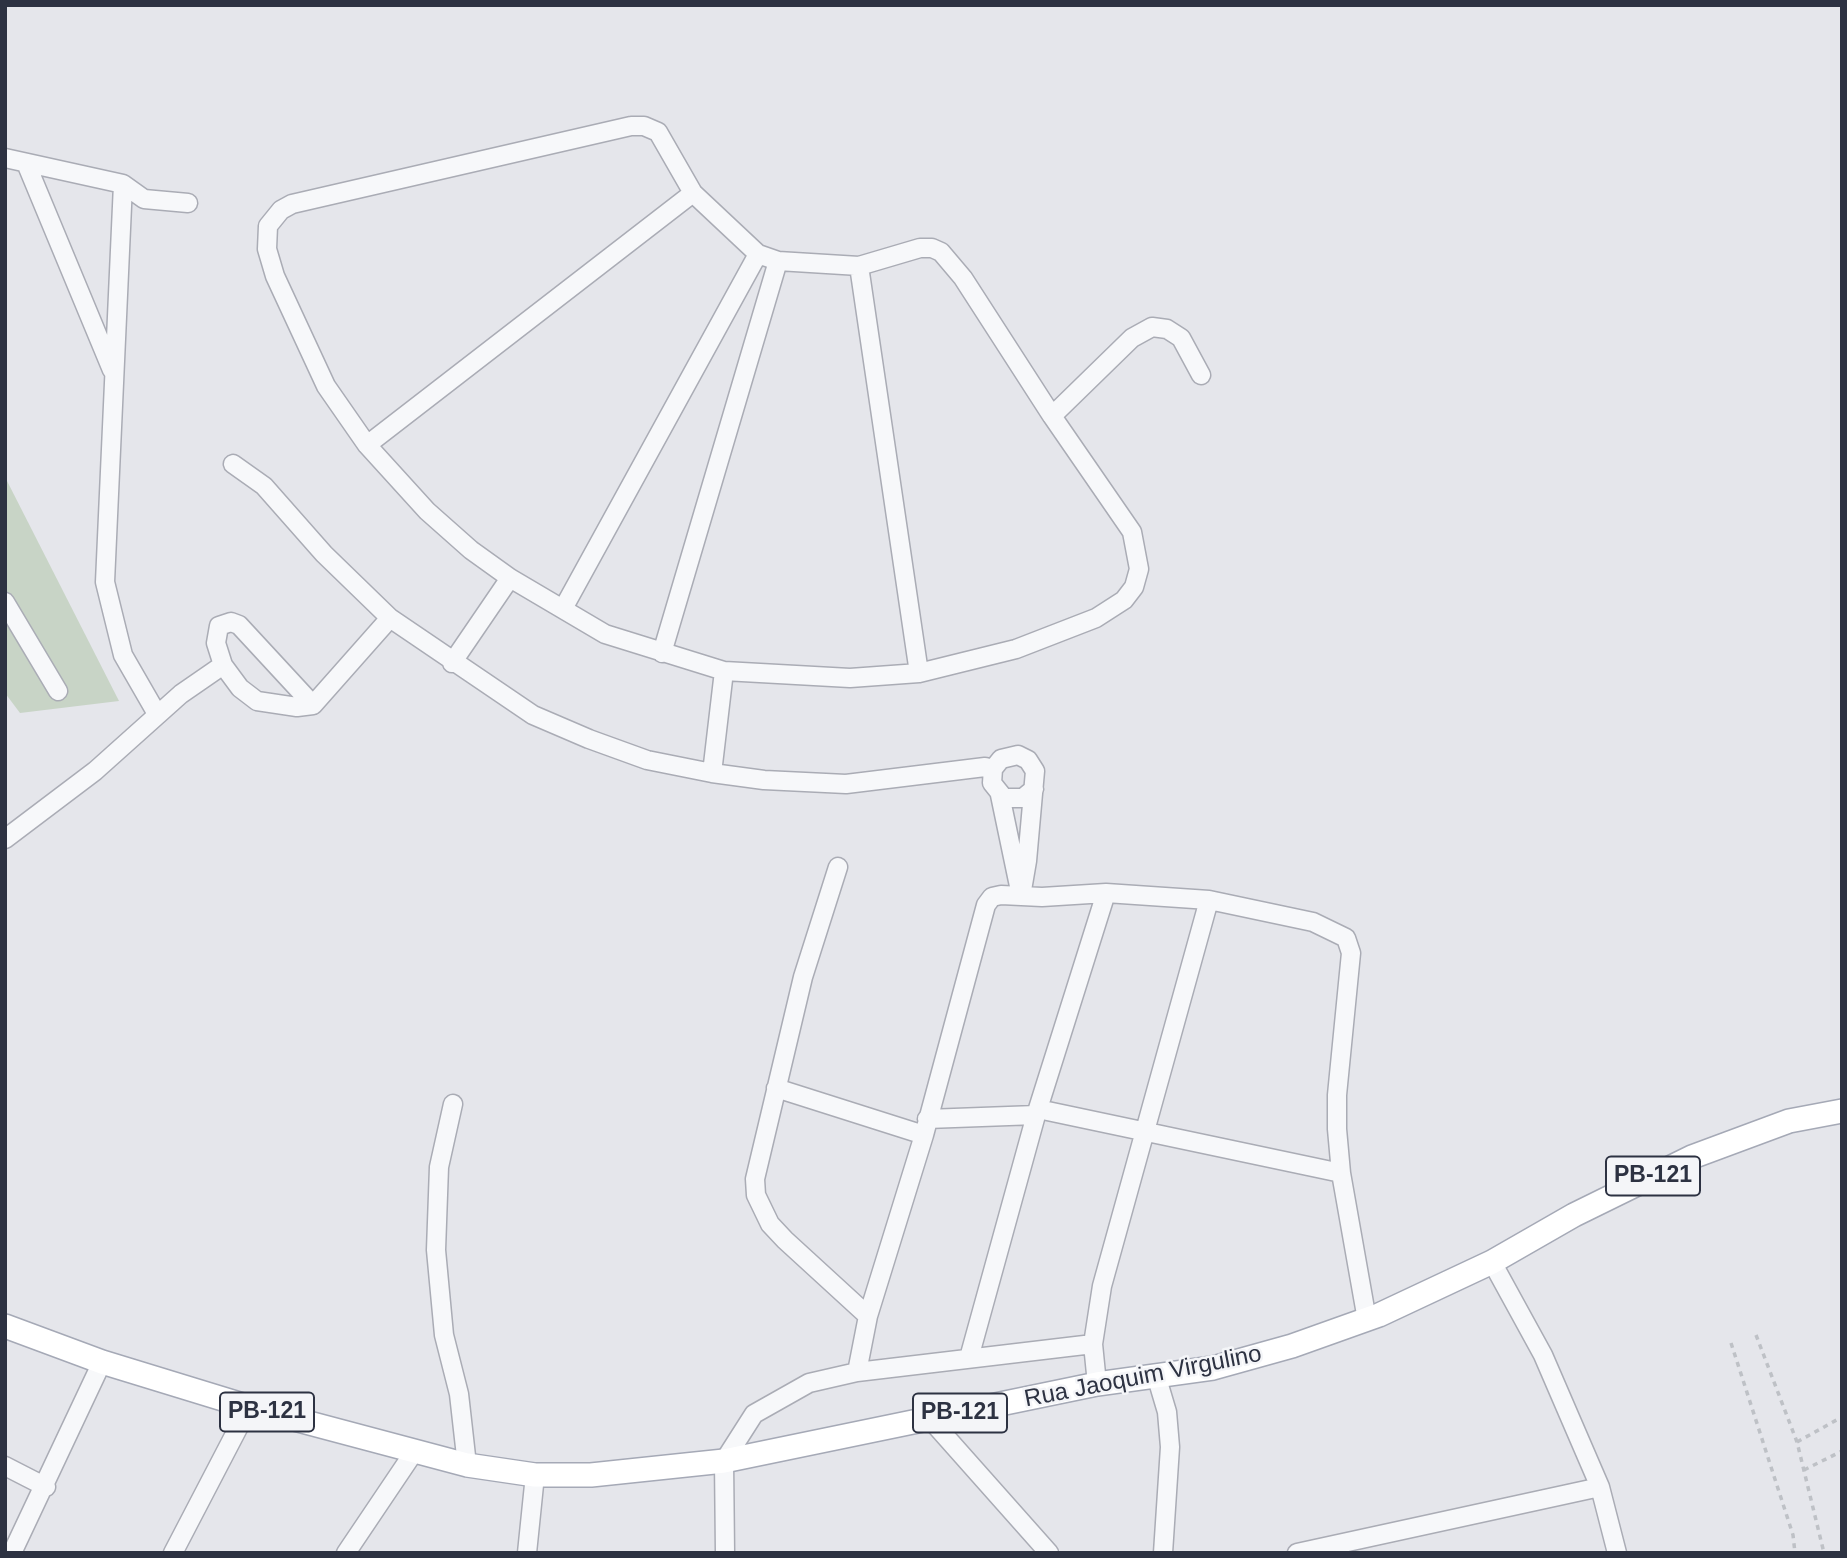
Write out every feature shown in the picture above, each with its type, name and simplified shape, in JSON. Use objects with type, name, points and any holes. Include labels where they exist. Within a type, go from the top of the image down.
[{"type":"main road","name":"PB-121","points":[[1373,1317],[1484,1266],[1574,1215],[1692,1157],[1789,1121],[1842,1111]]},
{"type":"main road","name":"Rua Jaoquim Virgulino","points":[[5,1326],[102,1362],[249,1407],[414,1452],[467,1465],[535,1475],[591,1475],[724,1461],[1097,1384],[1213,1368],[1292,1346],[1373,1317]]},
{"type":"street","points":[[631,126],[644,126],[658,132],[694,193],[758,254],[778,261],[859,266],[920,248],[932,248],[941,252],[963,278],[1052,416],[1132,531],[1139,569],[1134,587],[1115,608],[1016,649],[919,673],[850,678],[724,670],[605,634],[564,607],[510,578],[471,550],[427,511],[367,445],[326,386],[275,276],[267,249],[267,233],[273,218],[292,204],[631,126]]},
{"type":"street","points":[[5,158],[123,184],[144,199],[188,203]]},
{"type":"street","points":[[26,163],[114,376]]},
{"type":"street","points":[[123,184],[105,582],[123,654],[157,713]]},
{"type":"street","points":[[367,445],[694,193]]},
{"type":"street","points":[[564,607],[758,254]]},
{"type":"street","points":[[662,653],[778,261]]},
{"type":"street","points":[[859,266],[919,673]]},
{"type":"street","points":[[1052,416],[1132,338],[1152,327],[1167,329],[1181,338],[1201,375]]},
{"type":"street","points":[[233,464],[264,486],[324,554],[390,618],[452,663],[533,715],[578,734],[647,760],[712,774],[846,784],[985,767],[993,769]]},
{"type":"street","points":[[452,663],[510,578]]},
{"type":"street","points":[[5,602],[58,691]]},
{"type":"street","points":[[313,705],[239,625],[223,624],[217,629],[216,643],[223,665],[240,688],[257,701],[278,706],[313,705],[390,618]]},
{"type":"street","points":[[5,839],[95,771],[157,713],[223,665]]},
{"type":"street","points":[[712,774],[724,670]]},
{"type":"street","points":[[1006,757],[1024,757],[1035,771],[1021,896],[1000,796],[992,783],[993,769],[1006,757]]},
{"type":"street","points":[[1000,796],[1018,800],[1034,789]]},
{"type":"street","points":[[838,867],[803,977],[755,1179],[761,1209],[792,1247],[868,1316]]},
{"type":"street","points":[[969,1357],[1037,1112],[1106,893]]},
{"type":"street","points":[[857,1372],[868,1316],[925,1127],[986,905],[992,897],[1106,893],[1209,900],[1313,922],[1336,931],[1351,946],[1337,1095],[1341,1173],[1373,1317]]},
{"type":"street","points":[[1097,1384],[1093,1344],[1102,1286],[1148,1130],[1209,900]]},
{"type":"street","points":[[776,1088],[925,1127],[1037,1112],[1148,1130],[1341,1173]]},
{"type":"street","points":[[453,1104],[439,1167],[436,1250],[444,1335],[459,1394],[467,1465]]},
{"type":"street","points":[[1484,1266],[1543,1355],[1600,1487],[1617,1553]]},
{"type":"street","points":[[725,1553],[724,1461],[754,1414],[809,1383],[857,1372],[1093,1344]]},
{"type":"street","points":[[12,1553],[46,1487],[102,1362]]},
{"type":"street","points":[[1156,1375],[1167,1412],[1170,1447],[1163,1553]]},
{"type":"street","points":[[173,1553],[249,1407]]},
{"type":"street","points":[[930,1419],[1049,1553]]},
{"type":"street","points":[[346,1553],[414,1452]]},
{"type":"street","points":[[5,1466],[46,1487]]},
{"type":"street","points":[[527,1553],[535,1475]]},
{"type":"street","points":[[1297,1553],[1356,1548],[1600,1487]]},
{"type":"path","points":[[1756,1335],[1797,1442],[1824,1553]]},
{"type":"path","points":[[1731,1343],[1793,1535],[1795,1553]]},
{"type":"path","points":[[1797,1442],[1842,1417]]},
{"type":"path","points":[[1804,1470],[1842,1451]]},
{"type":"green space","points":[[5,477],[119,701],[20,713],[5,693]]}]
